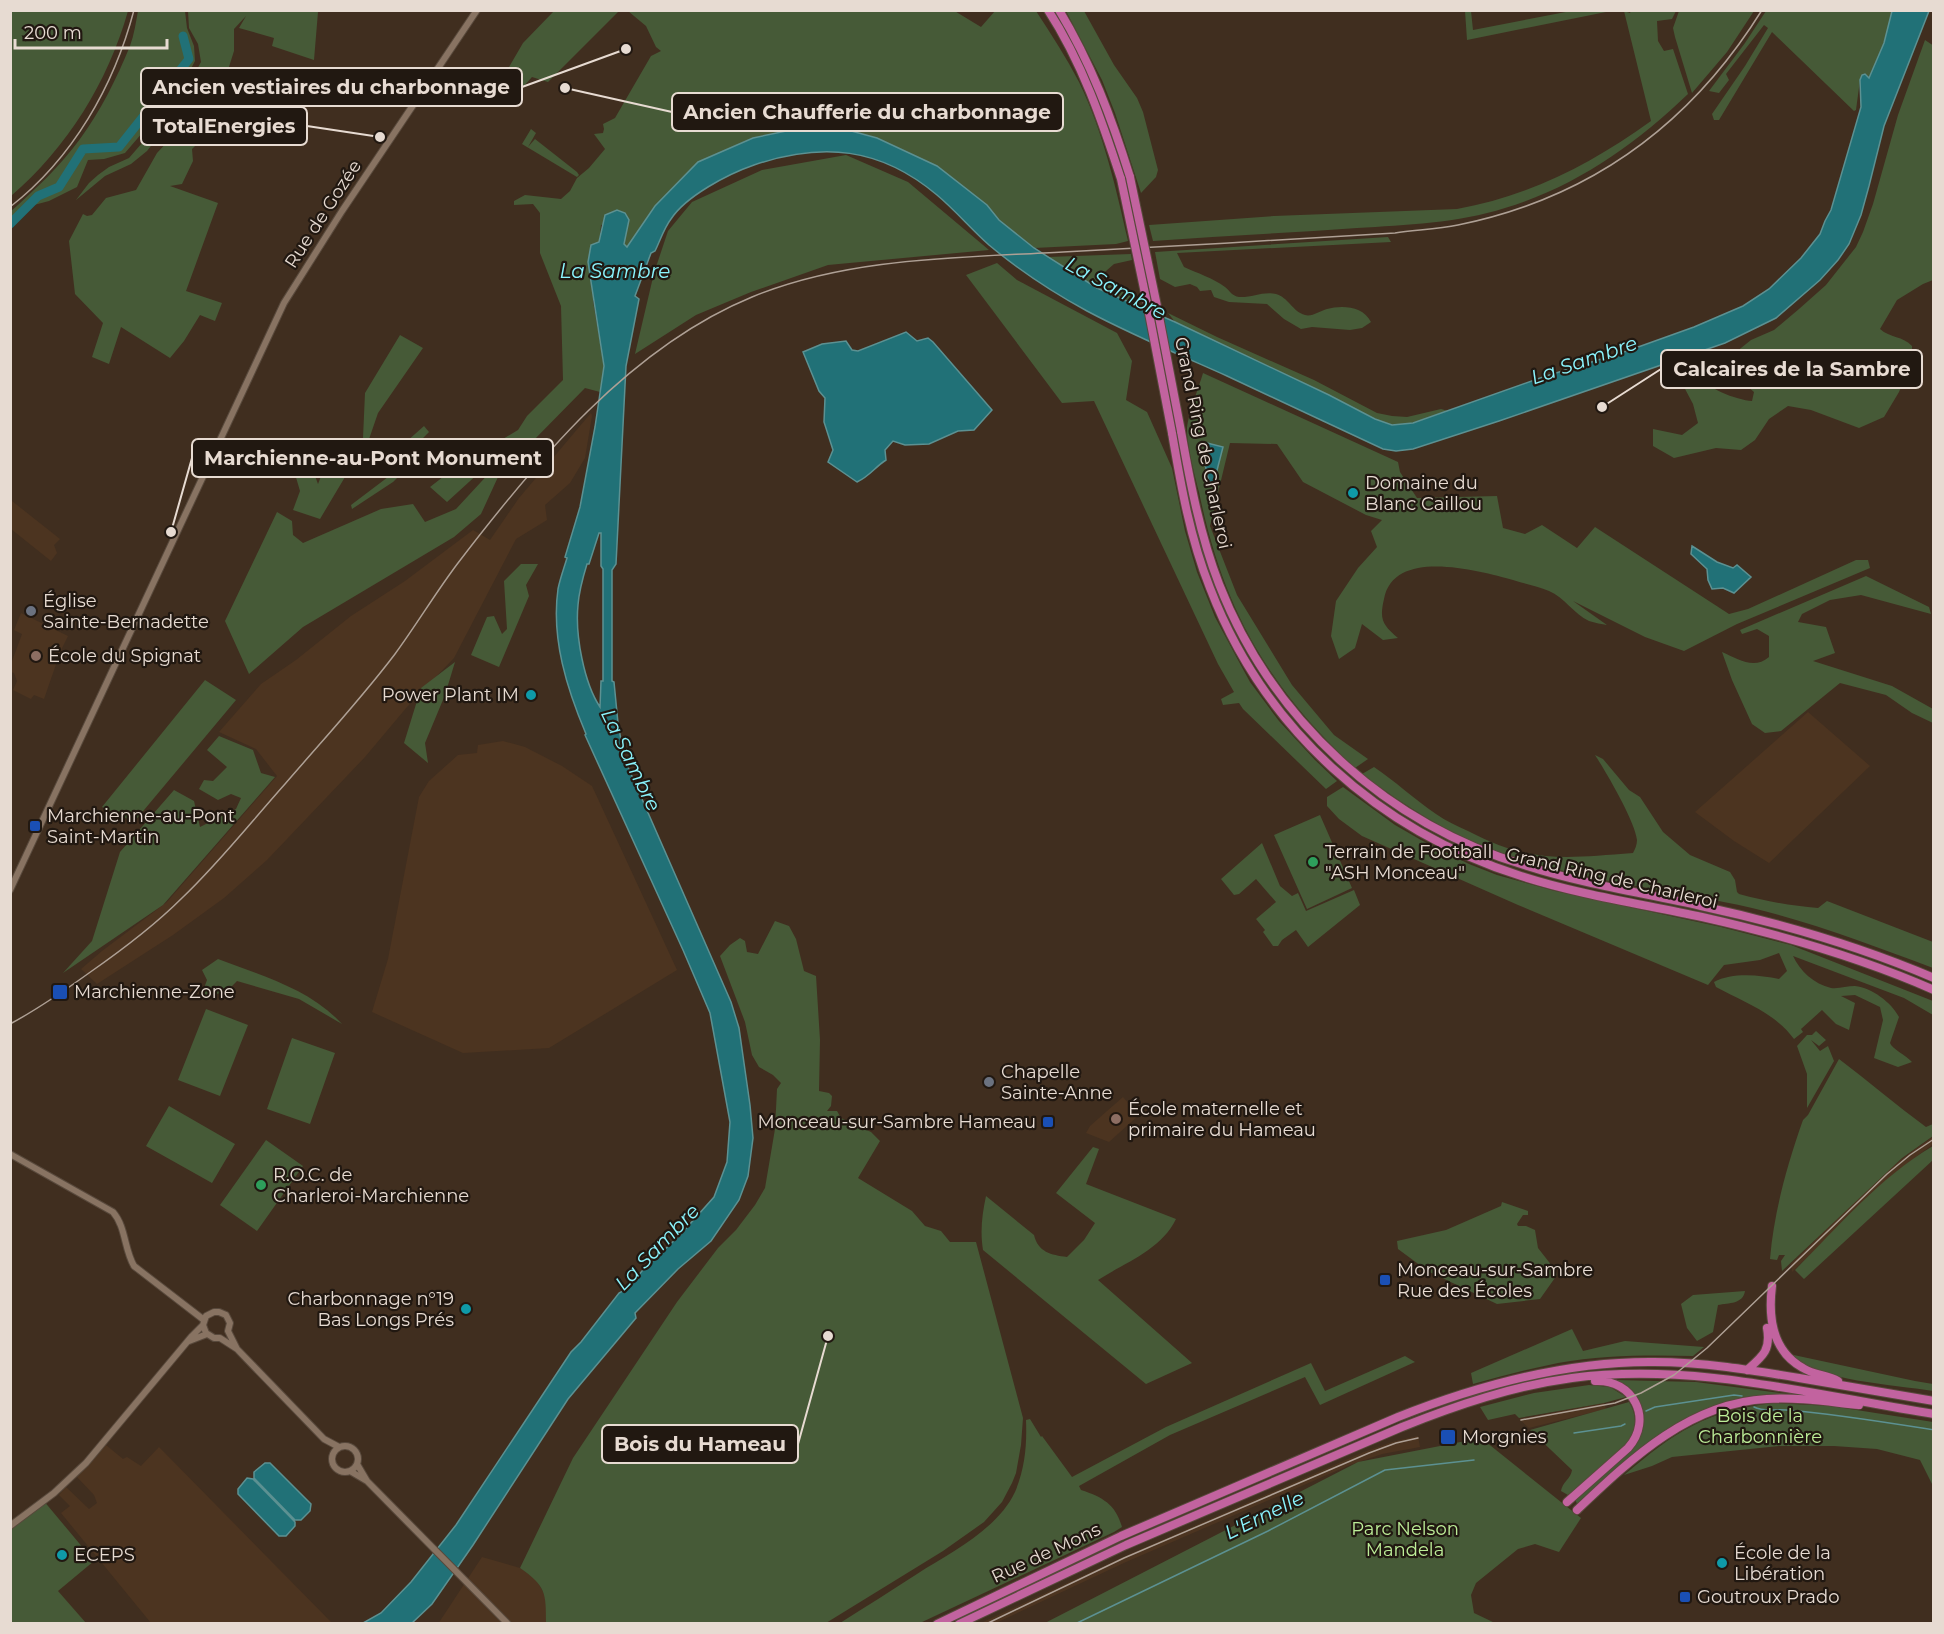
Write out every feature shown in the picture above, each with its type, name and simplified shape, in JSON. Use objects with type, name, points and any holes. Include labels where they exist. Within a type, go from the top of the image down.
[{"type":"highway","name":"Grand Ring de Charleroi","points":[[1048,10],[1076,61],[1125,178]]},
{"type":"highway","name":"Grand Ring de Charleroi","points":[[1059,10],[1101,93],[1125,178],[1147,303],[1176,432],[1205,543],[1235,622],[1258,663],[1287,705],[1305,726],[1334,756],[1404,811],[1444,834],[1483,852],[1526,866],[1792,928],[1871,953],[1934,978]]},
{"type":"highway","name":"Grand Ring de Charleroi","points":[[1176,432],[1186,509],[1195,546],[1227,627],[1248,666],[1291,726],[1326,763],[1362,794],[1399,821],[1440,844],[1480,862],[1523,877],[1790,938],[1869,963],[1934,990]]},
{"type":"highway","points":[[1747,1370],[1767,1350],[1769,1339],[1765,1317],[1769,1286],[1772,1330],[1784,1352],[1803,1369],[1834,1379],[1846,1386],[1934,1401]]},
{"type":"highway","name":"Rue de Mons","points":[[937,1623],[1171,1515],[1398,1417],[1491,1385],[1611,1363],[1654,1362],[1708,1365],[1846,1386]]},
{"type":"highway","points":[[1574,1378],[1653,1374],[1706,1377],[1934,1414]]},
{"type":"highway","points":[[1567,1502],[1628,1448],[1640,1426],[1636,1403],[1626,1390],[1608,1382],[1574,1378]]},
{"type":"highway","name":"Rue de Mons","points":[[959,1623],[1126,1545],[1444,1410],[1533,1384],[1574,1378]]},
{"type":"highway","points":[[1577,1510],[1632,1460],[1665,1435],[1705,1414],[1724,1407],[1785,1398],[1873,1407],[1888,1406]]},
{"type":"street","name":"Rue de Gozée","points":[[10,890],[269,333],[296,282],[477,10]]},
{"type":"street","points":[[10,1154],[113,1212],[120,1220],[129,1257],[134,1266],[204,1322],[207,1334],[220,1338],[237,1349],[324,1439],[333,1454]]},
{"type":"street","points":[[10,1526],[54,1493],[86,1463],[210,1313],[223,1313],[230,1323],[228,1331],[220,1338]]},
{"type":"street","points":[[228,1331],[237,1349]]},
{"type":"street","points":[[189,1341],[207,1334]]},
{"type":"street","points":[[324,1439],[339,1447],[347,1446],[354,1450],[358,1458],[357,1464],[350,1471]]},
{"type":"street","points":[[339,1447],[333,1454],[332,1461],[335,1468],[342,1472],[350,1471],[367,1481]]},
{"type":"street","points":[[357,1464],[367,1481],[508,1623]]},
{"type":"shaded area","points":[[591,413],[585,458],[570,483],[545,505],[547,520],[516,539],[454,658],[407,707],[365,757],[267,860],[224,898],[173,935],[97,984],[81,969],[167,902],[277,776],[256,749],[219,732],[261,684],[296,660],[351,616],[405,581],[473,530],[490,540],[519,498]]},
{"type":"shaded area","points":[[12,501],[60,539],[54,545],[57,553],[51,561],[11,529]]},
{"type":"shaded area","name":"École du Spignat","points":[[21,613],[68,636],[44,699],[34,695],[31,699],[13,690],[17,681],[14,673],[11,672],[11,664],[22,634],[14,630]]},
{"type":"shaded area","points":[[1808,712],[1870,766],[1769,863],[1695,812]]},
{"type":"shaded area","points":[[503,741],[525,747],[562,766],[592,786],[677,970],[549,1048],[463,1053],[372,1012],[388,959],[419,797],[429,781],[458,755],[477,753],[478,745]]},
{"type":"shaded area","name":"École maternelle et primaire du Hameau","points":[[1123,1097],[1139,1115],[1109,1142],[1086,1133],[1090,1126]]},
{"type":"shaded area","points":[[1933,1137],[1933,1144],[1890,1177],[1792,1272],[1791,1264],[1885,1172]]},
{"type":"shaded area","points":[[1604,1403],[1606,1409],[1529,1428],[1519,1419]]},
{"type":"shaded area","points":[[1418,1436],[1420,1447],[1382,1454],[1350,1465],[1126,1562],[996,1623],[981,1623],[1123,1557],[1364,1452]]},
{"type":"shaded area","points":[[106,1445],[123,1459],[127,1457],[141,1466],[159,1447],[332,1623],[151,1623],[61,1513],[70,1506],[59,1495],[66,1487],[89,1509],[97,1503],[94,1495],[77,1477]]},
{"type":"shaded area","points":[[482,1557],[520,1568],[536,1579],[546,1597],[546,1623],[438,1624]]},
{"type":"green space","points":[[11,10],[128,11],[109,63],[83,112],[50,157],[11,196]]},
{"type":"green space","points":[[313,10],[318,12],[314,60],[272,46],[274,38],[239,28],[246,16],[234,29],[234,51],[228,70],[200,108],[203,117],[211,126],[192,149],[193,161],[182,184],[170,186],[218,203],[186,291],[222,303],[215,321],[200,315],[170,358],[121,327],[109,364],[92,357],[103,323],[75,294],[69,241],[83,214],[92,215],[106,198],[136,190],[157,153],[184,124],[178,119],[169,123],[147,151],[131,164],[105,176],[76,200],[98,175],[129,158],[174,100],[187,88],[201,62],[198,44],[189,28],[188,11]]},
{"type":"green space","points":[[953,10],[981,27],[995,11],[1036,11],[1069,64],[1088,101],[1108,160],[1128,241],[1116,244],[1034,248],[999,220],[987,205],[937,166],[877,138],[844,129],[842,123],[860,114],[861,105],[852,92],[821,92],[796,102],[791,130],[753,138],[698,162],[655,206],[627,247],[624,244],[629,220],[601,225],[593,301],[604,366],[600,392],[585,388],[530,444],[492,461],[447,502],[430,487],[457,466],[518,430],[527,416],[563,380],[561,306],[540,253],[540,213],[533,204],[514,205],[514,201],[525,195],[561,199],[570,191],[577,178],[605,149],[594,134],[603,133],[603,124],[615,118],[651,56],[661,51],[656,47],[646,26],[628,11]]},
{"type":"green space","points":[[138,11],[185,11],[187,28],[194,46],[195,61],[183,84],[167,97],[143,132],[125,153],[104,159],[88,160],[77,187],[49,201],[34,205],[11,228],[10,212],[64,159],[101,106],[130,46]]},
{"type":"green space","points":[[554,11],[619,11],[548,82],[532,77],[524,86],[505,74],[523,43]]},
{"type":"green space","points":[[1066,11],[1084,11],[1114,65],[1137,98],[1143,112],[1158,170],[1156,177],[1141,193],[1102,80]]},
{"type":"green space","points":[[1465,11],[1471,11],[1473,30],[1571,11],[1611,11],[1467,40]]},
{"type":"green space","points":[[1624,11],[1630,13],[1631,11],[1676,11],[1672,19],[1657,21],[1658,41],[1664,51],[1673,49],[1688,94],[1625,147],[1580,176],[1556,188],[1505,208],[1450,220],[1394,226],[1153,241],[1149,225],[1274,216],[1457,209],[1510,196],[1559,176],[1606,151],[1651,121]]},
{"type":"green space","points":[[1679,11],[1754,11],[1727,52],[1692,93],[1673,28]]},
{"type":"green space","points":[[1766,11],[1892,11],[1884,43],[1869,78],[1860,80],[1856,110],[1854,111],[1772,32],[1719,120],[1714,120],[1712,114],[1768,28],[1764,25],[1726,74],[1729,80],[1719,93],[1709,91]]},
{"type":"green space","points":[[1925,40],[1934,46],[1933,280],[1897,300],[1880,329],[1905,340],[1912,346],[1912,361],[1899,392],[1884,417],[1859,428],[1811,410],[1788,406],[1769,419],[1755,440],[1741,450],[1716,448],[1674,458],[1653,446],[1653,429],[1682,435],[1698,423],[1693,404],[1684,387],[1692,376],[1699,373],[1707,384],[1714,388],[1730,396],[1752,401],[1754,392],[1721,364],[1751,340],[1774,330],[1799,309],[1826,285],[1856,247],[1873,204],[1898,115]]},
{"type":"green space","points":[[531,129],[536,133],[528,147],[535,139],[577,172],[579,175],[577,177],[522,144]]},
{"type":"green space","points":[[846,155],[908,182],[989,250],[828,265],[751,292],[696,315],[635,354],[654,273],[668,231],[692,202],[762,170]]},
{"type":"green space","points":[[1388,237],[1391,242],[1177,253],[1184,267],[1215,281],[1237,296],[1276,294],[1284,298],[1297,311],[1308,315],[1333,308],[1352,308],[1363,313],[1371,322],[1362,328],[1350,330],[1312,327],[1301,329],[1284,319],[1267,304],[1229,302],[1214,297],[1211,290],[1200,291],[1190,284],[1175,287],[1160,279],[1155,252]]},
{"type":"green space","points":[[1131,254],[1132,260],[1114,264],[1098,278],[1138,300],[1138,307],[1097,288],[1048,257]]},
{"type":"green space","points":[[997,263],[1017,280],[1117,333],[1132,361],[1126,400],[1147,412],[1172,468],[1185,531],[1197,572],[1215,617],[1250,682],[1279,721],[1337,781],[1326,789],[1239,703],[1223,705],[1221,699],[1234,692],[1218,664],[1094,401],[1062,403],[966,275]]},
{"type":"green space","points":[[1168,313],[1314,380],[1377,413],[1407,417],[1441,409],[1448,411],[1413,423],[1392,425],[1375,419],[1175,322]]},
{"type":"green space","points":[[400,335],[423,348],[378,413],[367,445],[363,438],[365,393]]},
{"type":"green space","points":[[1203,373],[1398,462],[1400,472],[1417,498],[1497,496],[1503,528],[1525,534],[1542,525],[1577,548],[1595,527],[1729,614],[1748,609],[1856,560],[1868,560],[1870,568],[1737,624],[1684,651],[1645,637],[1573,601],[1607,625],[1589,621],[1554,594],[1540,588],[1460,568],[1420,568],[1404,573],[1391,583],[1384,599],[1382,617],[1398,638],[1383,640],[1362,624],[1355,648],[1339,659],[1331,636],[1336,601],[1358,568],[1377,547],[1371,531],[1382,520],[1366,515],[1303,482],[1277,444],[1230,443],[1210,526],[1237,595],[1292,685],[1334,735],[1368,759],[1355,768],[1324,738],[1274,676],[1253,644],[1221,573],[1209,534],[1187,436],[1189,418]]},
{"type":"green space","points":[[424,426],[429,432],[414,447],[406,469],[393,482],[352,509],[351,505],[388,477],[406,442]]},
{"type":"green space","points":[[522,457],[498,477],[481,514],[454,537],[303,627],[249,674],[225,621],[277,512],[292,521],[293,535],[303,543],[381,509],[413,504],[425,522],[456,509],[493,469]]},
{"type":"green space","points":[[325,466],[345,477],[320,519],[293,510],[300,491],[295,474],[312,468],[318,484]]},
{"type":"green space","points":[[521,564],[538,564],[526,585],[529,596],[499,667],[471,655],[487,617],[494,616],[502,634],[507,629],[504,581]]},
{"type":"green space","points":[[1866,576],[1929,607],[1931,614],[1861,595],[1830,600],[1802,614],[1798,622],[1826,627],[1835,653],[1813,661],[1892,686],[1933,709],[1933,723],[1912,713],[1886,695],[1840,683],[1781,731],[1765,733],[1752,724],[1722,652],[1746,662],[1763,661],[1769,657],[1769,636],[1757,629],[1742,634],[1740,630]]},
{"type":"green space","points":[[455,662],[445,695],[425,743],[428,763],[404,743],[421,688]]},
{"type":"green space","points":[[205,680],[236,700],[134,822],[102,807]]},
{"type":"green space","points":[[219,736],[253,750],[261,773],[275,777],[163,905],[63,973],[92,941],[120,852],[174,790],[194,801],[200,827],[236,809],[241,798],[231,794],[218,800],[199,789],[204,780],[213,781],[227,767],[207,750]]},
{"type":"green space","points":[[1595,755],[1603,759],[1629,790],[1640,797],[1663,832],[1690,855],[1730,872],[1739,894],[1778,903],[1818,908],[1827,901],[1933,942],[1933,968],[1844,935],[1775,914],[1721,901],[1565,872],[1504,854],[1466,839],[1430,820],[1362,774],[1374,767],[1444,819],[1490,842],[1511,849],[1530,854],[1568,857],[1633,853],[1637,840],[1631,821]]},
{"type":"green space","points":[[1343,787],[1395,825],[1421,840],[1497,875],[1555,891],[1721,927],[1791,945],[1933,1001],[1933,1015],[1904,998],[1793,956],[1804,972],[1819,983],[1831,988],[1861,987],[1886,1001],[1899,1017],[1890,1043],[1893,1048],[1912,1062],[1898,1067],[1874,1058],[1883,1020],[1880,1007],[1855,995],[1841,996],[1855,1003],[1849,1030],[1836,1024],[1822,1010],[1801,1029],[1803,1032],[1794,1039],[1778,1022],[1716,987],[1714,982],[1737,976],[1779,979],[1787,971],[1779,953],[1760,960],[1724,965],[1708,985],[1362,836],[1339,819],[1327,806],[1327,797]]},
{"type":"green space","name":"Terrain de Football \"ASH Monceau\"","points":[[1320,815],[1352,888],[1307,909],[1274,835]]},
{"type":"green space","points":[[1262,843],[1280,886],[1292,896],[1298,893],[1306,911],[1354,890],[1360,905],[1308,947],[1296,930],[1282,940],[1278,946],[1273,946],[1256,919],[1276,902],[1256,879],[1239,894],[1234,895],[1221,879]]},
{"type":"green space","points":[[775,921],[789,926],[796,939],[804,971],[816,976],[820,1040],[819,1091],[832,1096],[831,1106],[827,1111],[837,1111],[841,1118],[871,1132],[880,1141],[858,1178],[912,1211],[925,1226],[941,1231],[950,1242],[976,1242],[1023,1418],[1016,1473],[1002,1502],[984,1522],[943,1551],[826,1623],[546,1623],[543,1591],[535,1580],[520,1568],[573,1458],[677,1302],[718,1248],[736,1230],[765,1188],[775,1129],[777,1089],[781,1083],[759,1067],[752,1055],[745,1022],[720,956],[740,938],[745,941],[747,952],[758,954]]},
{"type":"green space","points":[[218,959],[300,993],[315,1001],[342,1024],[299,999],[237,981],[227,991],[200,999],[207,980],[202,970]]},
{"type":"green space","points":[[206,1009],[248,1025],[220,1096],[178,1080]]},
{"type":"green space","points":[[1816,1031],[1826,1040],[1819,1046],[1811,1040],[1820,1051],[1828,1046],[1834,1061],[1807,1108],[1807,1074],[1797,1046],[1807,1035],[1812,1035]]},
{"type":"green space","name":"R.O.C. de Charleroi-Marchienne","points":[[292,1038],[335,1053],[310,1124],[267,1109]]},
{"type":"green space","points":[[1839,1059],[1926,1127],[1933,1124],[1933,1136],[1902,1158],[1782,1271],[1781,1261],[1785,1255],[1779,1255],[1777,1260],[1770,1259],[1778,1206],[1787,1171],[1803,1120]]},
{"type":"green space","name":"R.O.C. de Charleroi-Marchienne","points":[[169,1106],[235,1144],[212,1183],[146,1146]]},
{"type":"green space","name":"R.O.C. de Charleroi-Marchienne","points":[[266,1140],[303,1166],[257,1231],[220,1205]]},
{"type":"green space","points":[[1933,1146],[1933,1160],[1804,1279],[1795,1270],[1877,1188],[1895,1172]]},
{"type":"green space","points":[[1093,1147],[1099,1149],[1086,1184],[1176,1219],[1169,1230],[1152,1247],[1098,1280],[1192,1363],[1146,1384],[983,1250],[982,1223],[986,1196],[1034,1235],[1042,1249],[1051,1254],[1067,1257],[1084,1240],[1095,1223],[1056,1193]]},
{"type":"green space","points":[[1502,1202],[1528,1211],[1528,1215],[1523,1215],[1517,1224],[1535,1230],[1538,1248],[1556,1271],[1557,1275],[1540,1299],[1497,1304],[1423,1269],[1398,1249],[1397,1241],[1446,1230],[1501,1206]]},
{"type":"green space","points":[[1745,1291],[1738,1301],[1718,1305],[1713,1332],[1697,1341],[1687,1328],[1681,1304],[1693,1295]]},
{"type":"green space","points":[[1572,1329],[1583,1351],[1625,1341],[1704,1347],[1693,1356],[1626,1356],[1558,1363],[1473,1384],[1471,1373]]},
{"type":"green space","points":[[1789,1354],[1933,1384],[1933,1391],[1877,1384],[1838,1376],[1819,1371]]},
{"type":"green space","points":[[1405,1356],[1415,1362],[1320,1405],[1305,1377],[1170,1435],[1079,1486],[1081,1490],[1102,1499],[1112,1507],[1122,1527],[1114,1532],[920,1623],[840,1623],[972,1539],[997,1518],[1015,1492],[1021,1474],[1026,1447],[1026,1420],[1030,1419],[1072,1477],[1166,1427],[1311,1363],[1325,1391]]},
{"type":"green space","points":[[1615,1380],[1696,1382],[1796,1395],[1700,1413],[1577,1504],[1575,1499],[1622,1457],[1642,1416]]},
{"type":"green space","points":[[1589,1385],[1610,1387],[1626,1397],[1519,1418],[1515,1414],[1488,1420],[1480,1407],[1534,1393]]},
{"type":"green space","points":[[1629,1402],[1635,1424],[1627,1444],[1571,1493],[1568,1495],[1561,1491],[1572,1470],[1530,1430]]},
{"type":"green space","name":"Bois de la Charbonnière","points":[[1773,1403],[1831,1406],[1933,1422],[1933,1486],[1920,1460],[1877,1449],[1834,1446],[1779,1446],[1672,1457],[1624,1475],[1659,1447],[1692,1426],[1728,1412]]},
{"type":"green space","name":"Parc Nelson Mandela","points":[[1481,1438],[1581,1518],[1559,1552],[1535,1544],[1518,1549],[1476,1583],[1471,1595],[1474,1613],[1495,1623],[1043,1624],[1358,1462]]},
{"type":"green space","points":[[43,1500],[94,1561],[58,1591],[86,1623],[11,1624],[11,1526]]},
{"type":"water","name":"La Sambre","points":[[1892,11],[1929,11],[1884,126],[1861,215],[1849,244],[1820,280],[1776,318],[1725,343],[1413,449],[1396,451],[1383,449],[1087,311],[1036,280],[1000,254],[944,201],[916,179],[872,158],[850,153],[827,152],[803,153],[779,158],[754,165],[720,180],[697,194],[678,210],[666,226],[655,251],[651,253],[635,296],[639,299],[626,366],[616,564],[612,570],[612,681],[614,682],[624,758],[731,1002],[739,1028],[753,1138],[748,1176],[739,1200],[711,1241],[678,1269],[635,1313],[636,1318],[568,1399],[432,1604],[412,1623],[363,1623],[381,1613],[411,1582],[456,1525],[571,1352],[619,1293],[628,1288],[714,1197],[727,1162],[730,1122],[710,1013],[585,735],[567,682],[559,645],[556,608],[558,589],[580,507],[604,366],[588,262],[591,245],[599,242],[605,215],[617,210],[625,213],[629,220],[624,244],[627,247],[655,206],[698,162],[753,138],[791,130],[844,129],[877,138],[937,166],[987,205],[999,220],[1034,248],[1097,288],[1175,322],[1375,419],[1392,425],[1413,423],[1694,327],[1743,306],[1769,289],[1801,258],[1820,234],[1831,210],[1861,107],[1860,80],[1865,74],[1869,78],[1884,43]],"holes":[[[599,533],[601,533],[603,681],[601,681],[600,707],[585,672],[579,644],[577,617],[584,574]]]},
{"type":"water","points":[[906,332],[917,341],[928,338],[933,342],[992,410],[974,430],[958,431],[929,444],[905,445],[893,441],[885,450],[886,460],[857,482],[828,462],[833,450],[824,422],[825,398],[819,391],[803,352],[822,344],[846,341],[852,350],[858,351]]},
{"type":"water","points":[[1207,443],[1223,447],[1214,482],[1209,482],[1203,455]]},
{"type":"water","points":[[1692,546],[1717,562],[1733,568],[1737,565],[1751,577],[1734,593],[1723,588],[1712,589],[1707,569],[1691,554]]},
{"type":"water","points":[[265,1463],[270,1463],[311,1504],[310,1511],[301,1520],[295,1520],[254,1478],[254,1472]]},
{"type":"water","points":[[247,1478],[253,1479],[295,1522],[295,1526],[286,1536],[279,1536],[238,1494],[238,1489]]},
{"type":"waterway","points":[[10,224],[38,196],[59,187],[83,149],[119,147],[189,59],[183,36]]},
{"type":"waterway","name":"L'Ernelle","points":[[1646,1411],[1655,1407],[1734,1395],[1742,1396]]},
{"type":"waterway","name":"L'Ernelle","points":[[1754,1407],[1765,1410],[1842,1416],[1934,1430]]},
{"type":"waterway","name":"L'Ernelle","points":[[1574,1433],[1625,1424]]},
{"type":"waterway","name":"L'Ernelle","points":[[1075,1624],[1268,1531],[1385,1470],[1474,1460]]},
{"type":"tram line","points":[[1521,1420],[1615,1403],[1641,1393],[1674,1375],[1707,1348],[1887,1174],[1934,1139]]},
{"type":"tram line","points":[[986,1624],[1124,1558],[1369,1453],[1418,1438]]},
{"type":"railway","points":[[10,207],[33,188],[53,166],[88,119],[115,66],[134,10]]},
{"type":"railway","points":[[10,1024],[60,993],[126,947],[196,885],[369,687],[395,654],[458,563],[553,447],[588,410],[626,376],[666,345],[708,319],[752,297],[789,284],[866,267],[944,258],[1395,233],[1443,228],[1506,213],[1552,196],[1594,175],[1633,150],[1670,121],[1703,88],[1734,51],[1762,10]]},
{"type":"place","name":"Ancien vestiaires du charbonnage","points":[[626,49]]},
{"type":"place","name":"Ancien Chaufferie du charbonnage","points":[[565,88]]},
{"type":"place","name":"TotalEnergies","points":[[380,137]]},
{"type":"place","name":"Calcaires de la Sambre","points":[[1602,407]]},
{"type":"place","name":"Domaine du Blanc Caillou","points":[[1353,493]]},
{"type":"place","name":"Marchienne-au-Pont Monument","points":[[171,532]]},
{"type":"place","name":"Église Sainte-Bernadette","points":[[31,611]]},
{"type":"place","name":"École du Spignat","points":[[36,656]]},
{"type":"place","name":"Power Plant IM","points":[[531,695]]},
{"type":"place","name":"Marchienne-au-Pont Saint-Martin","points":[[35,826]]},
{"type":"place","name":"Terrain de Football \"ASH Monceau\"","points":[[1313,862]]},
{"type":"place","name":"Marchienne-Zone","points":[[60,992]]},
{"type":"place","name":"Chapelle Sainte-Anne","points":[[989,1082]]},
{"type":"place","name":"École maternelle et primaire du Hameau","points":[[1116,1119]]},
{"type":"place","name":"Monceau-sur-Sambre Hameau","points":[[1048,1122]]},
{"type":"place","name":"R.O.C. de Charleroi-Marchienne","points":[[261,1185]]},
{"type":"place","name":"Monceau-sur-Sambre Rue des Écoles","points":[[1385,1280]]},
{"type":"place","name":"Charbonnage n°19 Bas Longs Prés","points":[[466,1309]]},
{"type":"place","name":"Bois du Hameau","points":[[828,1336]]},
{"type":"place","name":"Morgnies","points":[[1448,1437]]},
{"type":"place","name":"ECEPS","points":[[62,1555]]},
{"type":"place","name":"École de la Libération","points":[[1722,1563]]},
{"type":"place","name":"Goutroux Prado","points":[[1685,1597]]}]
